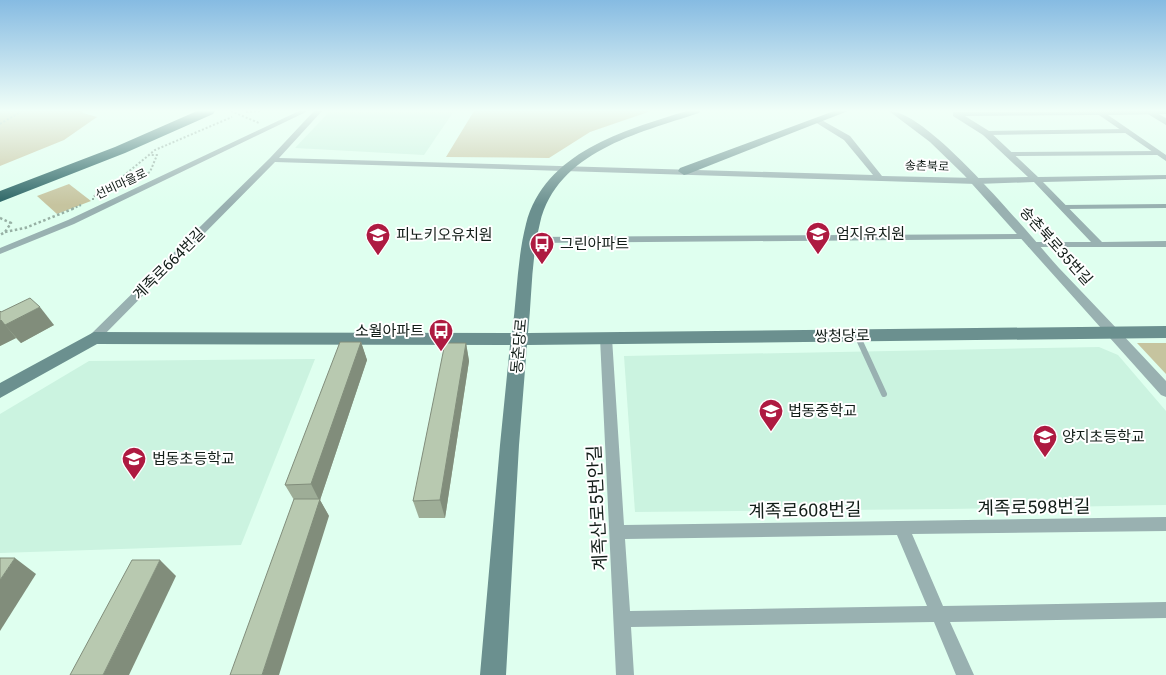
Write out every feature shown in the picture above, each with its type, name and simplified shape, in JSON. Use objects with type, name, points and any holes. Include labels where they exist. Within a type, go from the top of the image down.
[{"type":"highway","points":[[0,190],[122,142]]},
{"type":"highway","points":[[0,197],[137,142]]},
{"type":"main road","name":"동춘당로","points":[[493,675],[519,339],[530,240],[542,200],[566,169],[580,158],[608,142]]},
{"type":"main road","points":[[684,171],[759,142]]},
{"type":"main road","name":"쌍청당로","points":[[94,338],[519,339],[1166,332]]},
{"type":"main road","name":"계족로664번길","points":[[0,391],[94,338]]},
{"type":"street","name":"선비마을로","points":[[0,251],[71,222],[238,142]]},
{"type":"street","name":"계족로664번길","points":[[94,338],[289,142]]},
{"type":"street","points":[[851,142],[879,178]]},
{"type":"street","name":"송촌북로35번길","points":[[938,142],[977,181],[1028,241],[1166,392]]},
{"type":"street","points":[[996,142],[1099,244]]},
{"type":"street","points":[[1143,142],[1166,159]]},
{"type":"street","name":"송촌북로","points":[[273,160],[977,181],[1166,177]]},
{"type":"street","points":[[530,240],[1028,241],[1166,244]]},
{"type":"street","name":"계족산로5번안길","points":[[606,338],[625,675]]},
{"type":"street","name":"계족로598번길","points":[[902,529],[1166,524]]},
{"type":"street","points":[[902,529],[965,675]]},
{"type":"street","name":"계족로608번길","points":[[617,532],[902,529]]},
{"type":"street","points":[[622,618],[1166,610]]},
{"type":"lane","points":[[1008,154],[1157,153]]},
{"type":"lane","points":[[1063,207],[1166,206]]},
{"type":"lane","points":[[857,335],[884,394]]},
{"type":"path","points":[[0,235],[5,232],[25,228],[94,200],[93,197],[148,156],[170,142]]},
{"type":"path","points":[[131,184],[150,172],[157,155],[148,156]]},
{"type":"path","points":[[0,218],[11,223],[5,232]]},
{"type":"shaded area","points":[[0,142],[58,142],[0,166]]},
{"type":"shaded area","points":[[300,142],[433,142],[424,155],[295,148]]},
{"type":"shaded area","points":[[455,142],[573,142],[549,158],[446,157]]},
{"type":"shaded area","points":[[69,184],[91,201],[57,214],[37,196]]},
{"type":"shaded area","points":[[1137,343],[1166,343],[1166,374]]},
{"type":"shaded area","points":[[1099,347],[1118,355],[1166,411],[1166,505],[635,512],[624,356]]},
{"type":"shaded area","name":"법동초등학교","points":[[315,359],[241,545],[0,553],[0,414],[89,361]]},
{"type":"building","points":[[30,298],[40,307],[5,325],[0,321],[0,311]]},
{"type":"building","points":[[340,342],[361,342],[311,484],[285,485]]},
{"type":"building","points":[[445,343],[466,343],[440,500],[413,501]]},
{"type":"building","points":[[294,499],[320,499],[262,675],[230,675]]},
{"type":"building","points":[[0,558],[15,558],[0,580]]},
{"type":"building","points":[[132,560],[160,560],[103,675],[70,675]]},
{"type":"place","name":"엄지유치원","points":[[818,255]]},
{"type":"place","name":"피노키오유치원","points":[[378,256]]},
{"type":"place","name":"그린아파트","points":[[542,265]]},
{"type":"place","name":"소월아파트","points":[[441,352]]},
{"type":"place","name":"법동중학교","points":[[771,432]]},
{"type":"place","name":"양지초등학교","points":[[1045,458]]},
{"type":"place","name":"법동초등학교","points":[[134,480]]}]
